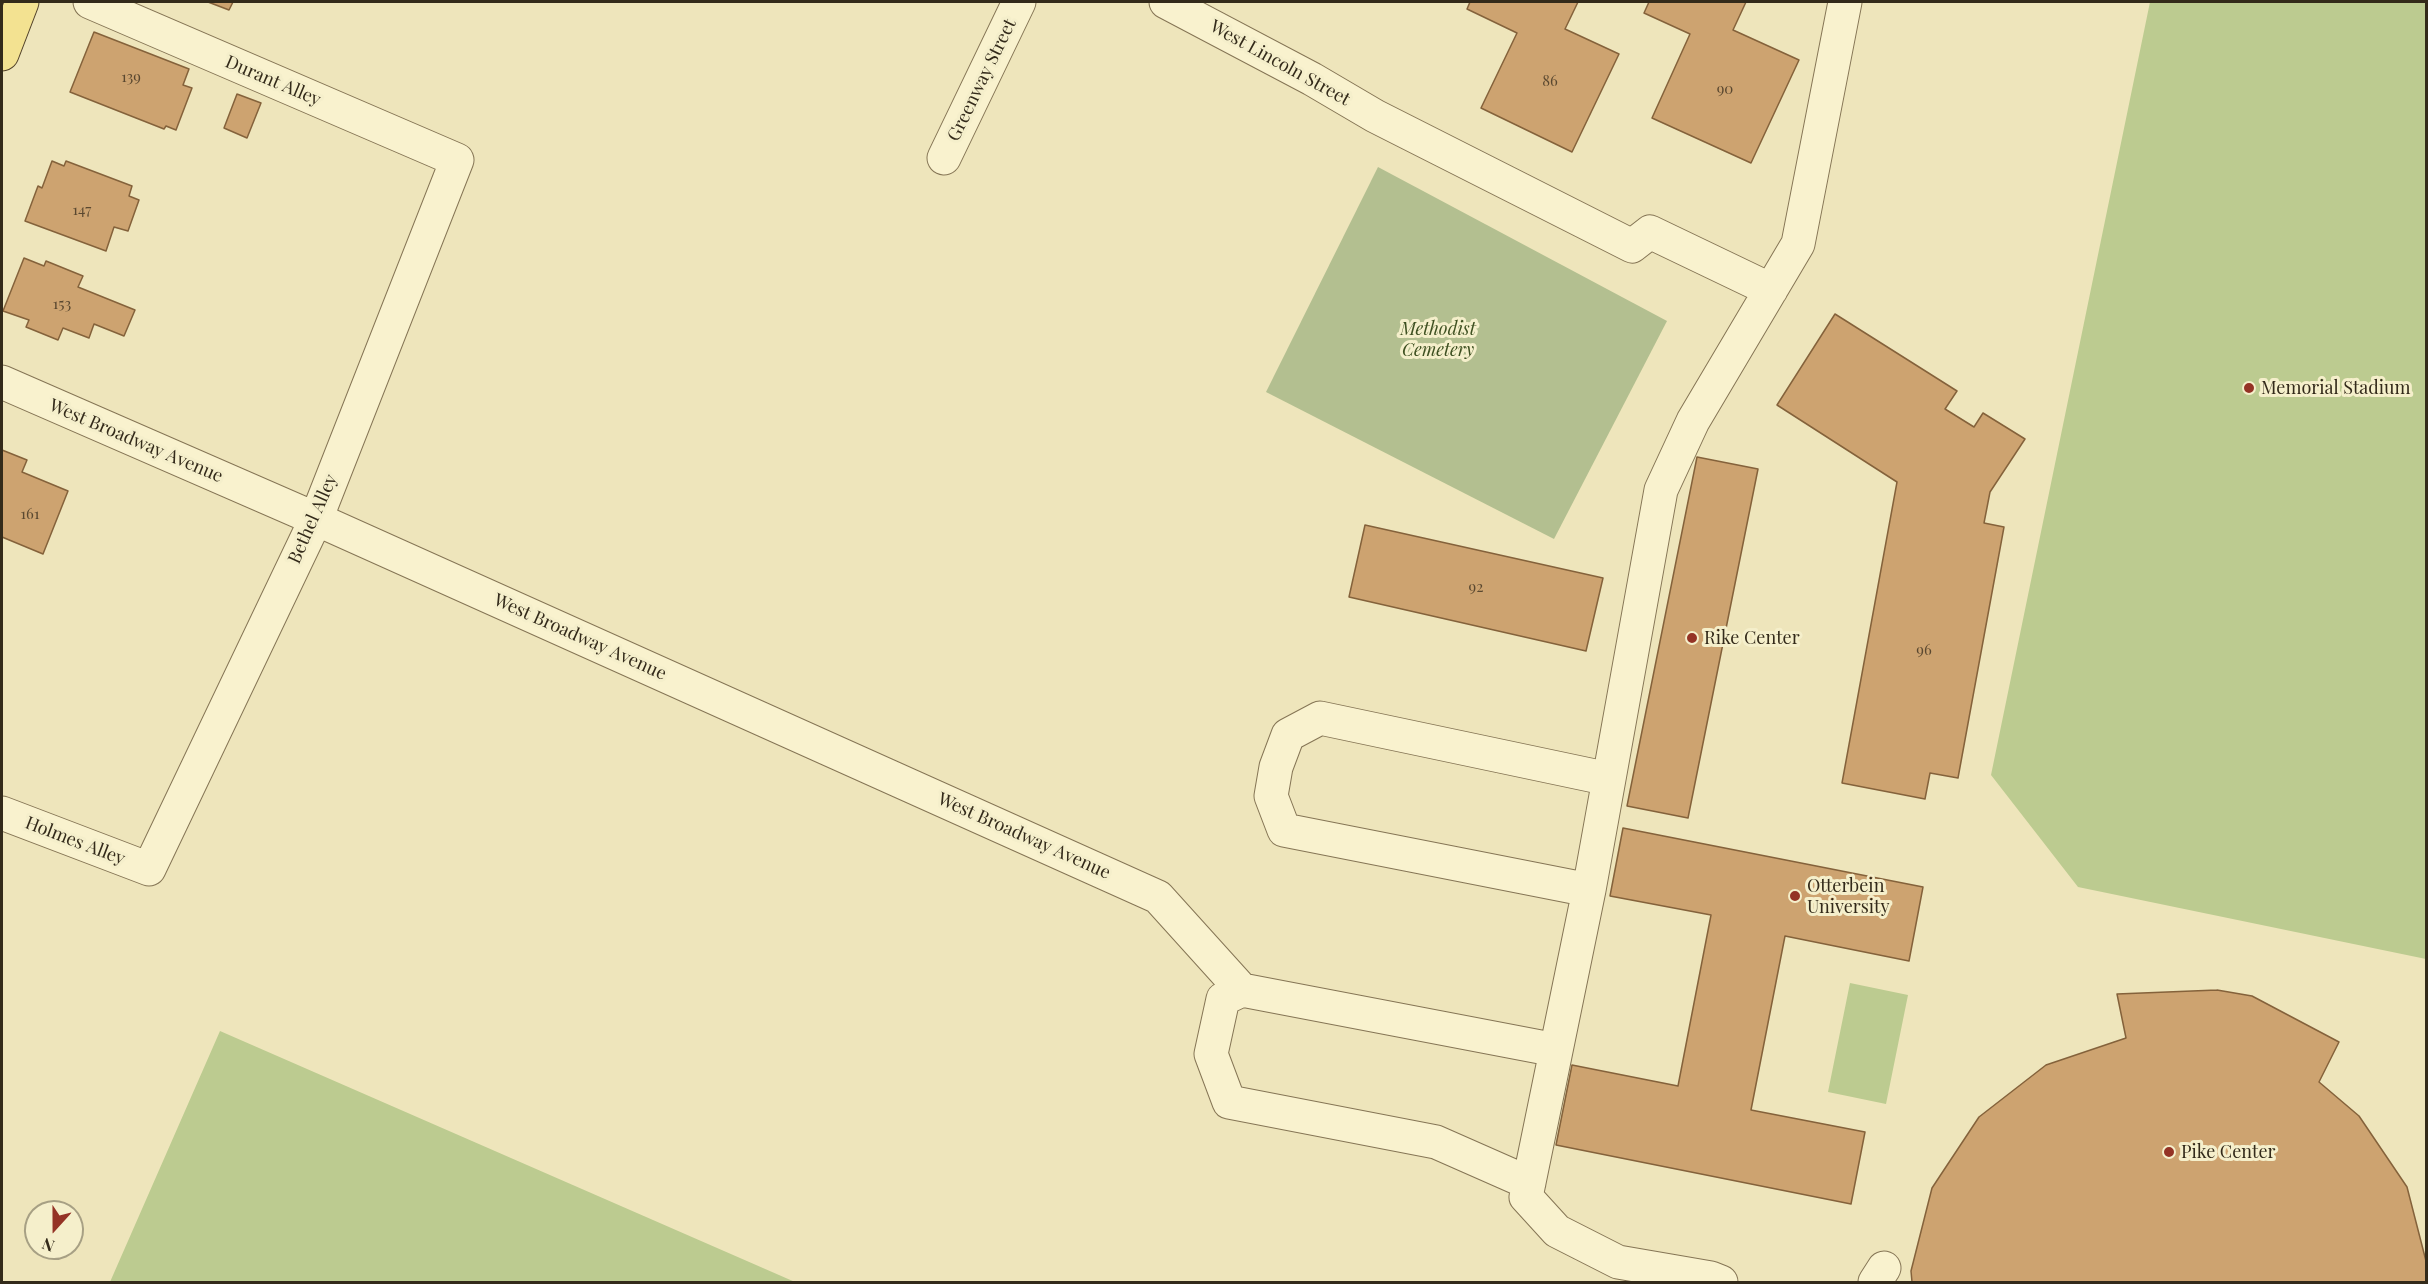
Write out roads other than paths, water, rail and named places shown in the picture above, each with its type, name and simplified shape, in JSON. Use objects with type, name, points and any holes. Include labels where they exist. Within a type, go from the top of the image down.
[{"type":"main road","points":[[2,54],[22,2]]},
{"type":"street","name":"Durant Alley","points":[[90,2],[457,160]]},
{"type":"street","name":"Greenway Street","points":[[944,158],[1019,2]]},
{"type":"street","name":"West Lincoln Street","points":[[1166,2],[1312,79],[1363,109],[1632,246],[1650,232],[1771,290]]},
{"type":"street","points":[[1721,1282],[1711,1278],[1618,1262],[1557,1231],[1526,1197],[1589,890],[1660,490],[1693,421],[1798,244],[1845,2]]},
{"type":"street","name":"Bethel Alley","points":[[149,869],[316,519],[457,160]]},
{"type":"street","name":"West Broadway Avenue","points":[[2,382],[316,519],[1158,897],[1242,990]]},
{"type":"street","points":[[1589,890],[1284,830],[1271,796],[1276,767],[1288,735],[1320,718],[1609,779]]},
{"type":"street","name":"Holmes Alley","points":[[2,813],[149,869]]},
{"type":"street","points":[[1529,1183],[1437,1142],[1229,1102],[1211,1054],[1223,999],[1242,990],[1556,1050]]},
{"type":"place","name":"Memorial Stadium","points":[[2249,388]]},
{"type":"place","name":"Rike Center","points":[[1692,638]]},
{"type":"place","name":"Otterbein University","points":[[1795,896]]},
{"type":"place","name":"Pike Center","points":[[2169,1152]]},
{"type":"park label","name":"Methodist Cemetery","points":[[1438,339]]}]
